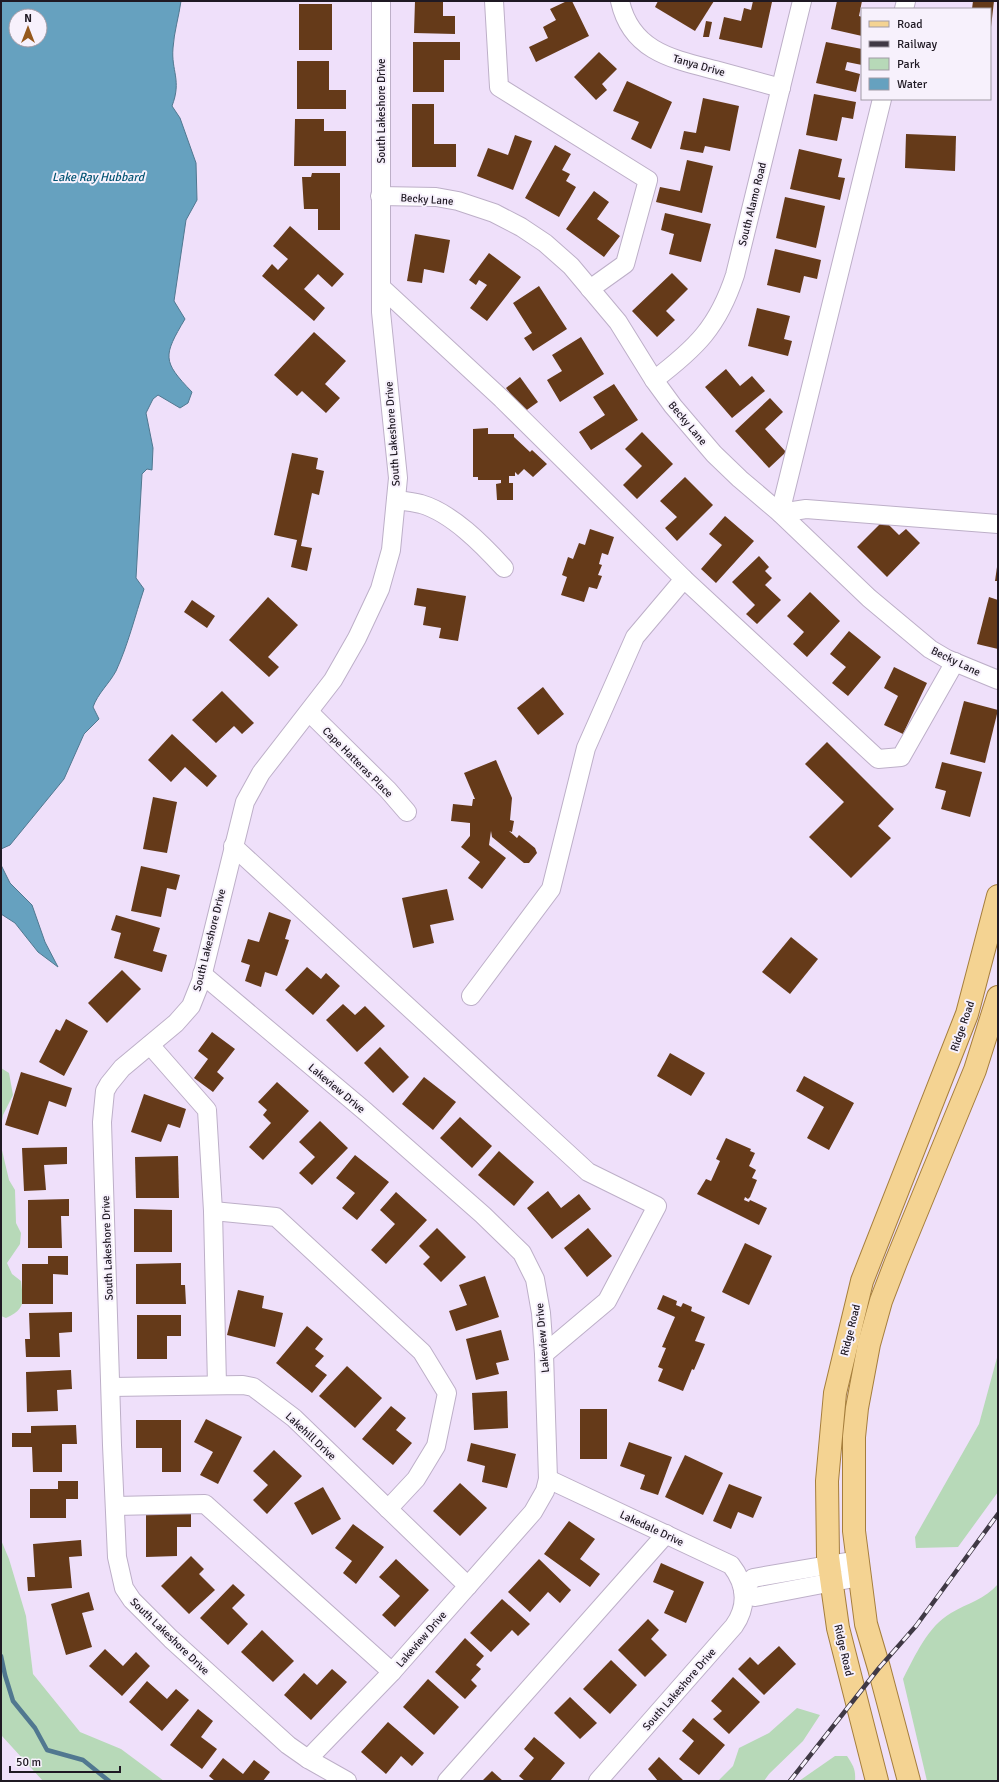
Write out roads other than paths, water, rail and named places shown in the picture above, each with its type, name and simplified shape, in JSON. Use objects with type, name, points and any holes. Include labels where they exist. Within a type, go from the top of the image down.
[{"type":"main road","name":"Ridge Road","points":[[877,1781],[838,1628],[830,1574],[827,1480],[835,1393],[862,1281],[968,1014],[998,896]]},
{"type":"main road","name":"Ridge Road","points":[[908,1781],[866,1624],[854,1531],[854,1437],[869,1344],[893,1268],[975,1070],[998,997]]},
{"type":"main road","points":[[937,1092],[962,1102]]},
{"type":"street","name":"South Lakeshore Drive","points":[[348,1781],[308,1759],[282,1740],[171,1639],[132,1600],[124,1588],[118,1557],[115,1506],[102,1122],[105,1091],[122,1068],[176,1022],[191,1006],[202,974],[245,802],[258,779],[333,680],[357,638],[380,589],[391,550],[398,478],[381,312],[381,1]]},
{"type":"street","points":[[494,1],[500,88],[648,180],[625,264],[590,289]]},
{"type":"street","name":"Tanya Drive","points":[[620,1],[628,25],[641,40],[652,49],[675,60],[781,88]]},
{"type":"street","name":"South Alamo Road","points":[[654,380],[683,358],[698,344],[713,324],[728,296],[735,275],[802,1]]},
{"type":"street","points":[[882,100],[780,513],[806,509],[998,524]]},
{"type":"street","name":"Becky Lane","points":[[380,196],[436,197],[458,201],[494,213],[520,226],[545,243],[571,266],[618,322],[654,380],[691,428],[714,454],[740,479],[780,513],[869,598],[930,649],[955,662],[998,680]]},
{"type":"street","points":[[381,287],[502,399],[684,579],[878,759],[901,757],[955,662]]},
{"type":"street","points":[[396,500],[422,504],[444,515],[466,529],[504,568]]},
{"type":"street","points":[[471,996],[551,889],[586,748],[635,637],[684,579]]},
{"type":"street","name":"Cape Hatteras Place","points":[[309,712],[388,790],[407,812]]},
{"type":"street","points":[[233,846],[588,1172],[657,1206],[607,1301],[544,1354]]},
{"type":"street","name":"Lakeview Drive","points":[[202,974],[366,1112],[483,1215],[522,1253],[535,1279],[541,1313],[544,1354],[548,1479],[545,1491],[533,1512],[392,1672],[308,1759]]},
{"type":"street","points":[[150,1045],[207,1110],[213,1211],[217,1385]]},
{"type":"street","points":[[213,1211],[276,1217],[422,1352],[446,1393],[436,1446],[416,1479],[388,1509]]},
{"type":"street","points":[[842,1365],[864,1372]]},
{"type":"street","name":"Lakehill Drive","points":[[112,1387],[217,1385],[243,1385],[253,1387],[294,1418],[468,1586]]},
{"type":"street","name":"Lakedale Drive","points":[[548,1479],[731,1565],[739,1575],[743,1590]]},
{"type":"street","points":[[115,1506],[205,1504],[392,1672]]},
{"type":"street","points":[[447,1781],[666,1534]]},
{"type":"street","points":[[743,1590],[753,1578],[830,1574],[858,1569]]},
{"type":"street","name":"South Lakeshore Drive","points":[[598,1781],[734,1626],[741,1616],[743,1590]]},
{"type":"water","name":"Lake Ray Hubbard","points":[[1,1],[181,1],[174,36],[173,56],[176,89],[172,106],[180,118],[196,163],[197,200],[186,220],[174,301],[185,319],[173,342],[169,358],[175,373],[192,392],[188,403],[180,408],[158,395],[153,399],[146,413],[153,448],[152,470],[147,469],[142,474],[136,578],[144,589],[128,641],[116,671],[93,707],[99,719],[84,734],[64,779],[10,845],[1,849]]},
{"type":"water","points":[[1,865],[10,883],[32,905],[45,942],[58,967],[38,952],[15,923],[1,914]]},
{"type":"waterway","points":[[1,1656],[13,1701],[35,1728],[47,1750],[83,1760],[109,1781]]},
{"type":"railway","points":[[790,1781],[879,1668],[916,1626],[998,1514]]}]
